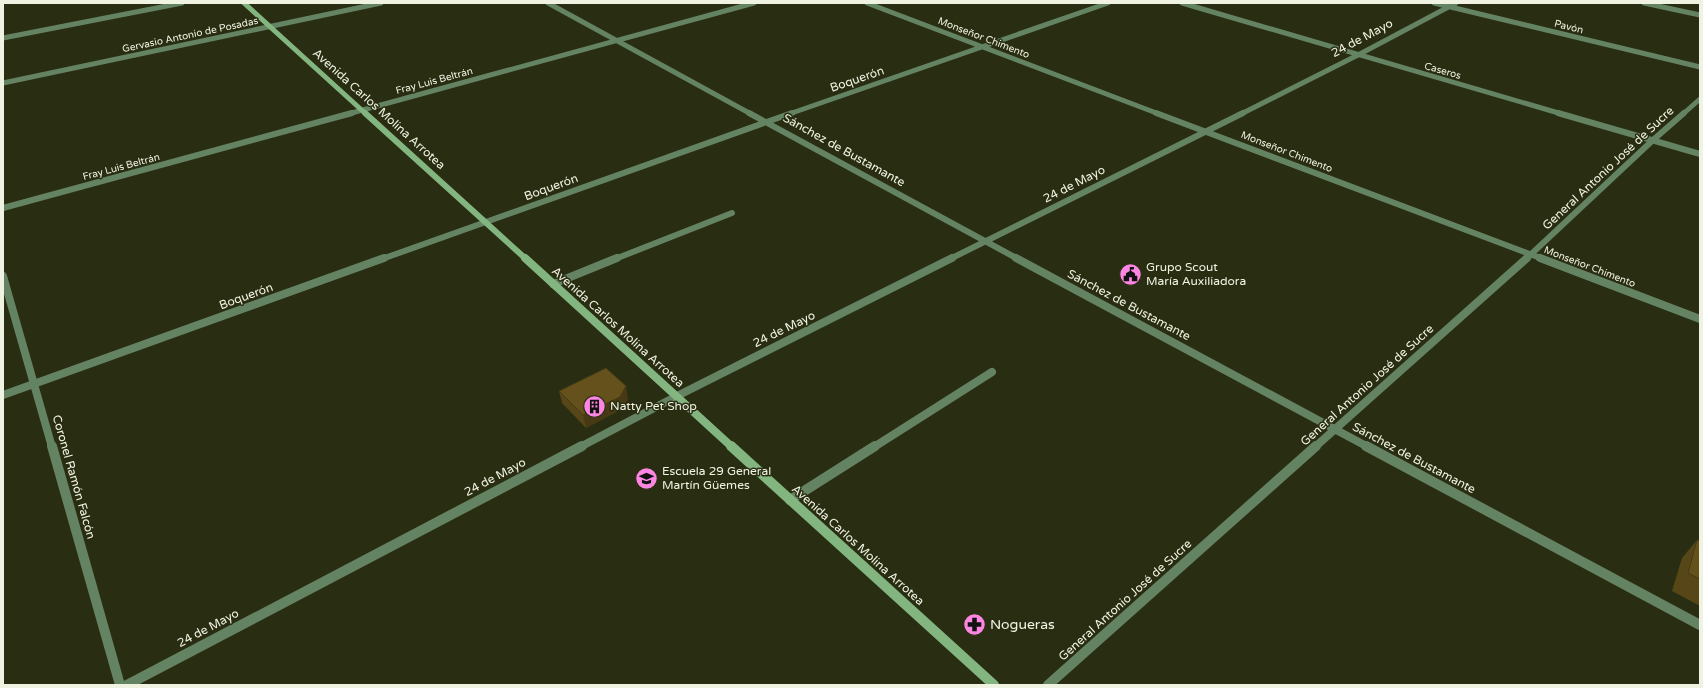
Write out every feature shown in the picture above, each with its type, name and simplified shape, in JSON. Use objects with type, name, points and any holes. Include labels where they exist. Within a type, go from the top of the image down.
[{"type":"street","points":[[3,38],[182,3]]},
{"type":"street","name":"Avenida Carlos Molina Arrotea","points":[[244,3],[994,685]]},
{"type":"street","name":"Gervasio Antonio de Posadas","points":[[3,83],[381,3]]},
{"type":"street","name":"Sánchez de Bustamante","points":[[548,3],[987,243],[1700,625]]},
{"type":"street","name":"Fray Luis Beltrán","points":[[3,208],[361,109],[754,3]]},
{"type":"street","name":"Monseñor Chimento","points":[[867,3],[1208,131],[1700,319]]},
{"type":"street","name":"Boquerón","points":[[3,395],[767,122],[1108,3]]},
{"type":"street","name":"Caseros","points":[[1182,3],[1700,154]]},
{"type":"street","name":"Pavón","points":[[1434,3],[1700,67]]},
{"type":"street","name":"24 de Mayo","points":[[127,685],[677,396],[987,243],[1358,55],[1456,3]]},
{"type":"street","points":[[1644,3],[1664,5],[1700,15]]},
{"type":"street","name":"General Antonio José de Sucre","points":[[1048,685],[1532,254],[1653,140],[1700,99]]},
{"type":"street","points":[[553,284],[732,213]]},
{"type":"street","name":"Coronel Ramón Falcón","points":[[3,276],[120,685]]},
{"type":"street","points":[[790,500],[992,372]]},
{"type":"building","points":[[606,368],[626,386],[620,397],[583,415],[559,391]]},
{"type":"building","points":[[1697,540],[1700,541],[1700,579],[1688,573]]},
{"type":"place","name":"Grupo Scout María Auxiliadora","points":[[1130,274]]},
{"type":"place","name":"Natty Pet Shop","points":[[595,406]]},
{"type":"place","name":"Escuela 29 General Martín Güemes","points":[[647,478]]},
{"type":"place","name":"Nogueras","points":[[974,624]]}]
